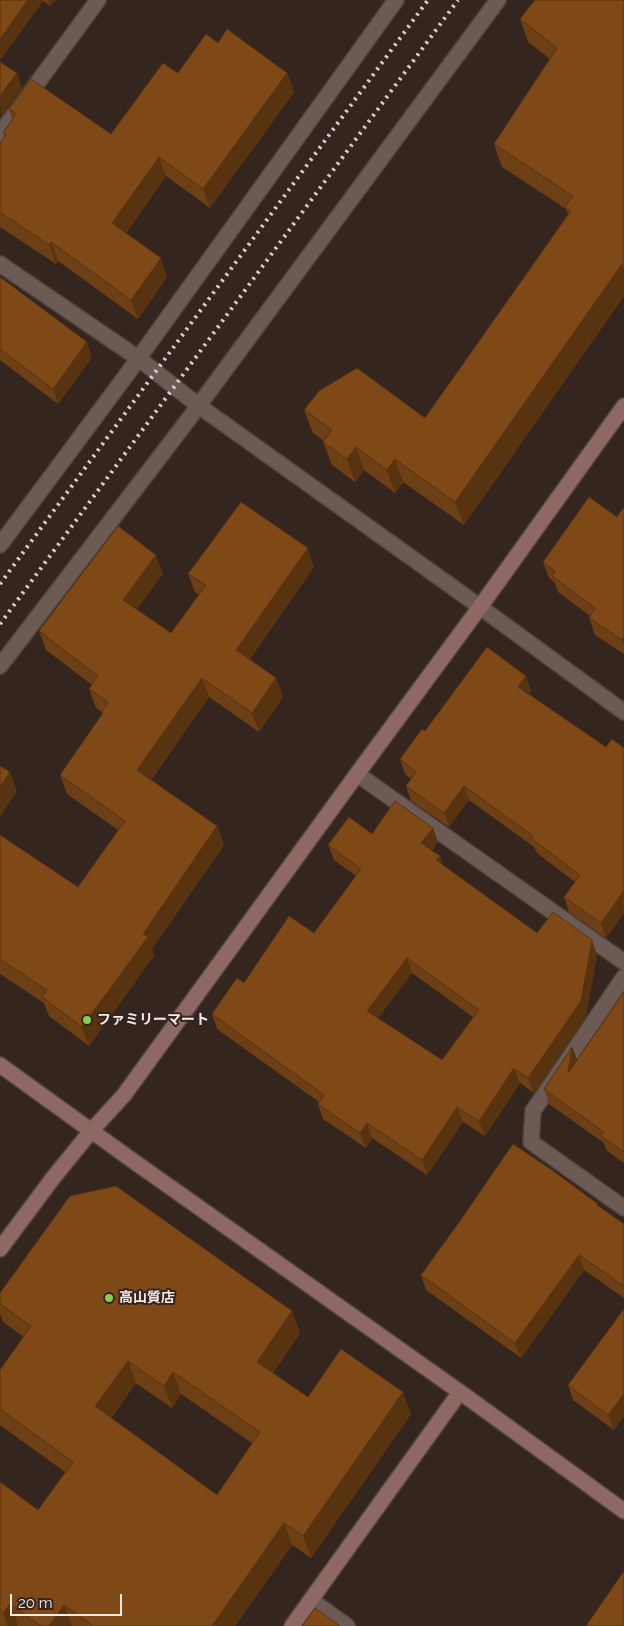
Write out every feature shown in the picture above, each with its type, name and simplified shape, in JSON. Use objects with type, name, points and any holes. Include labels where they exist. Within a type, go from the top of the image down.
[{"type":"street","points":[[0,134],[98,0]]},
{"type":"street","points":[[0,545],[138,358],[396,0]]},
{"type":"street","points":[[0,666],[198,406],[498,0]]},
{"type":"street","points":[[0,264],[138,358],[198,406],[624,712]]},
{"type":"street","points":[[0,1249],[53,1178],[92,1130],[124,1095],[480,607],[624,406]]},
{"type":"street","points":[[357,774],[624,962]]},
{"type":"street","points":[[624,977],[533,1111],[531,1142],[624,1208]]},
{"type":"street","points":[[0,1064],[137,1164],[460,1392],[624,1511]]},
{"type":"street","points":[[292,1626],[460,1392]]},
{"type":"street","points":[[311,1600],[347,1626]]},
{"type":"building","points":[[0,0],[28,0],[0,39]]},
{"type":"building","points":[[535,0],[624,0],[624,263],[455,502],[395,459],[387,470],[356,447],[347,459],[323,442],[332,430],[304,410],[319,391],[357,368],[425,418],[571,211],[565,207],[573,196],[494,144],[557,48],[520,19]]},
{"type":"building","points":[[227,29],[287,73],[203,189],[159,157],[112,223],[161,258],[131,300],[51,242],[49,245],[0,212],[0,143],[6,135],[3,133],[16,114],[9,109],[31,79],[111,134],[163,63],[178,73],[206,34],[218,43]]},
{"type":"building","points":[[0,62],[17,73],[0,96]]},
{"type":"building","points":[[0,277],[87,342],[53,389],[0,349]]},
{"type":"building","points":[[589,497],[617,517],[624,507],[624,636],[622,640],[589,618],[595,608],[552,576],[555,571],[543,562]]},
{"type":"building","points":[[241,502],[308,548],[236,650],[276,678],[252,713],[202,678],[137,770],[217,826],[143,934],[148,937],[82,1027],[42,997],[47,990],[0,959],[0,835],[78,887],[125,821],[60,775],[103,713],[101,713],[108,702],[89,689],[98,676],[39,631],[118,526],[156,555],[123,600],[171,633],[206,585],[188,574]]},
{"type":"building","points":[[487,647],[526,676],[518,687],[606,747],[612,739],[624,748],[624,892],[601,923],[564,897],[580,875],[531,838],[533,836],[464,786],[444,813],[406,786],[416,772],[400,759],[422,729],[425,731]]},
{"type":"building","points":[[0,766],[10,772],[0,787]]},
{"type":"building","points":[[395,801],[433,828],[421,843],[440,856],[436,860],[537,933],[553,912],[592,940],[581,1001],[528,1078],[514,1068],[479,1121],[457,1107],[422,1160],[367,1123],[360,1133],[318,1104],[324,1095],[212,1014],[237,978],[244,983],[289,916],[314,933],[361,869],[328,845],[349,817],[372,834]],"holes":[[[407,958],[479,1010],[442,1060],[367,1011]]]},
{"type":"building","points":[[624,992],[624,1152],[601,1136],[604,1132],[544,1089],[572,1047],[568,1073]]},
{"type":"building","points":[[513,1144],[552,1170],[624,1224],[624,1286],[579,1255],[515,1343],[421,1275]]},
{"type":"building","points":[[116,1186],[292,1311],[257,1362],[308,1397],[341,1349],[403,1392],[303,1536],[284,1523],[212,1626],[93,1626],[64,1605],[49,1626],[41,1626],[10,1604],[3,1613],[0,1610],[0,1482],[38,1510],[73,1462],[0,1409],[0,1370],[31,1326],[0,1304],[0,1293],[70,1196]],"holes":[[[128,1361],[164,1386],[173,1372],[260,1432],[217,1495],[95,1406]]]},
{"type":"building","points":[[624,1309],[624,1394],[608,1415],[568,1385]]},
{"type":"building","points":[[624,1571],[624,1626],[586,1626]]},
{"type":"building","points":[[315,1608],[340,1626],[302,1626]]},
{"type":"railway","points":[[0,584],[428,0]]},
{"type":"railway","points":[[0,624],[458,0]]},
{"type":"place","name":"ファミリーマート","points":[[87,1020]]},
{"type":"place","name":"高山質店","points":[[109,1298]]}]
